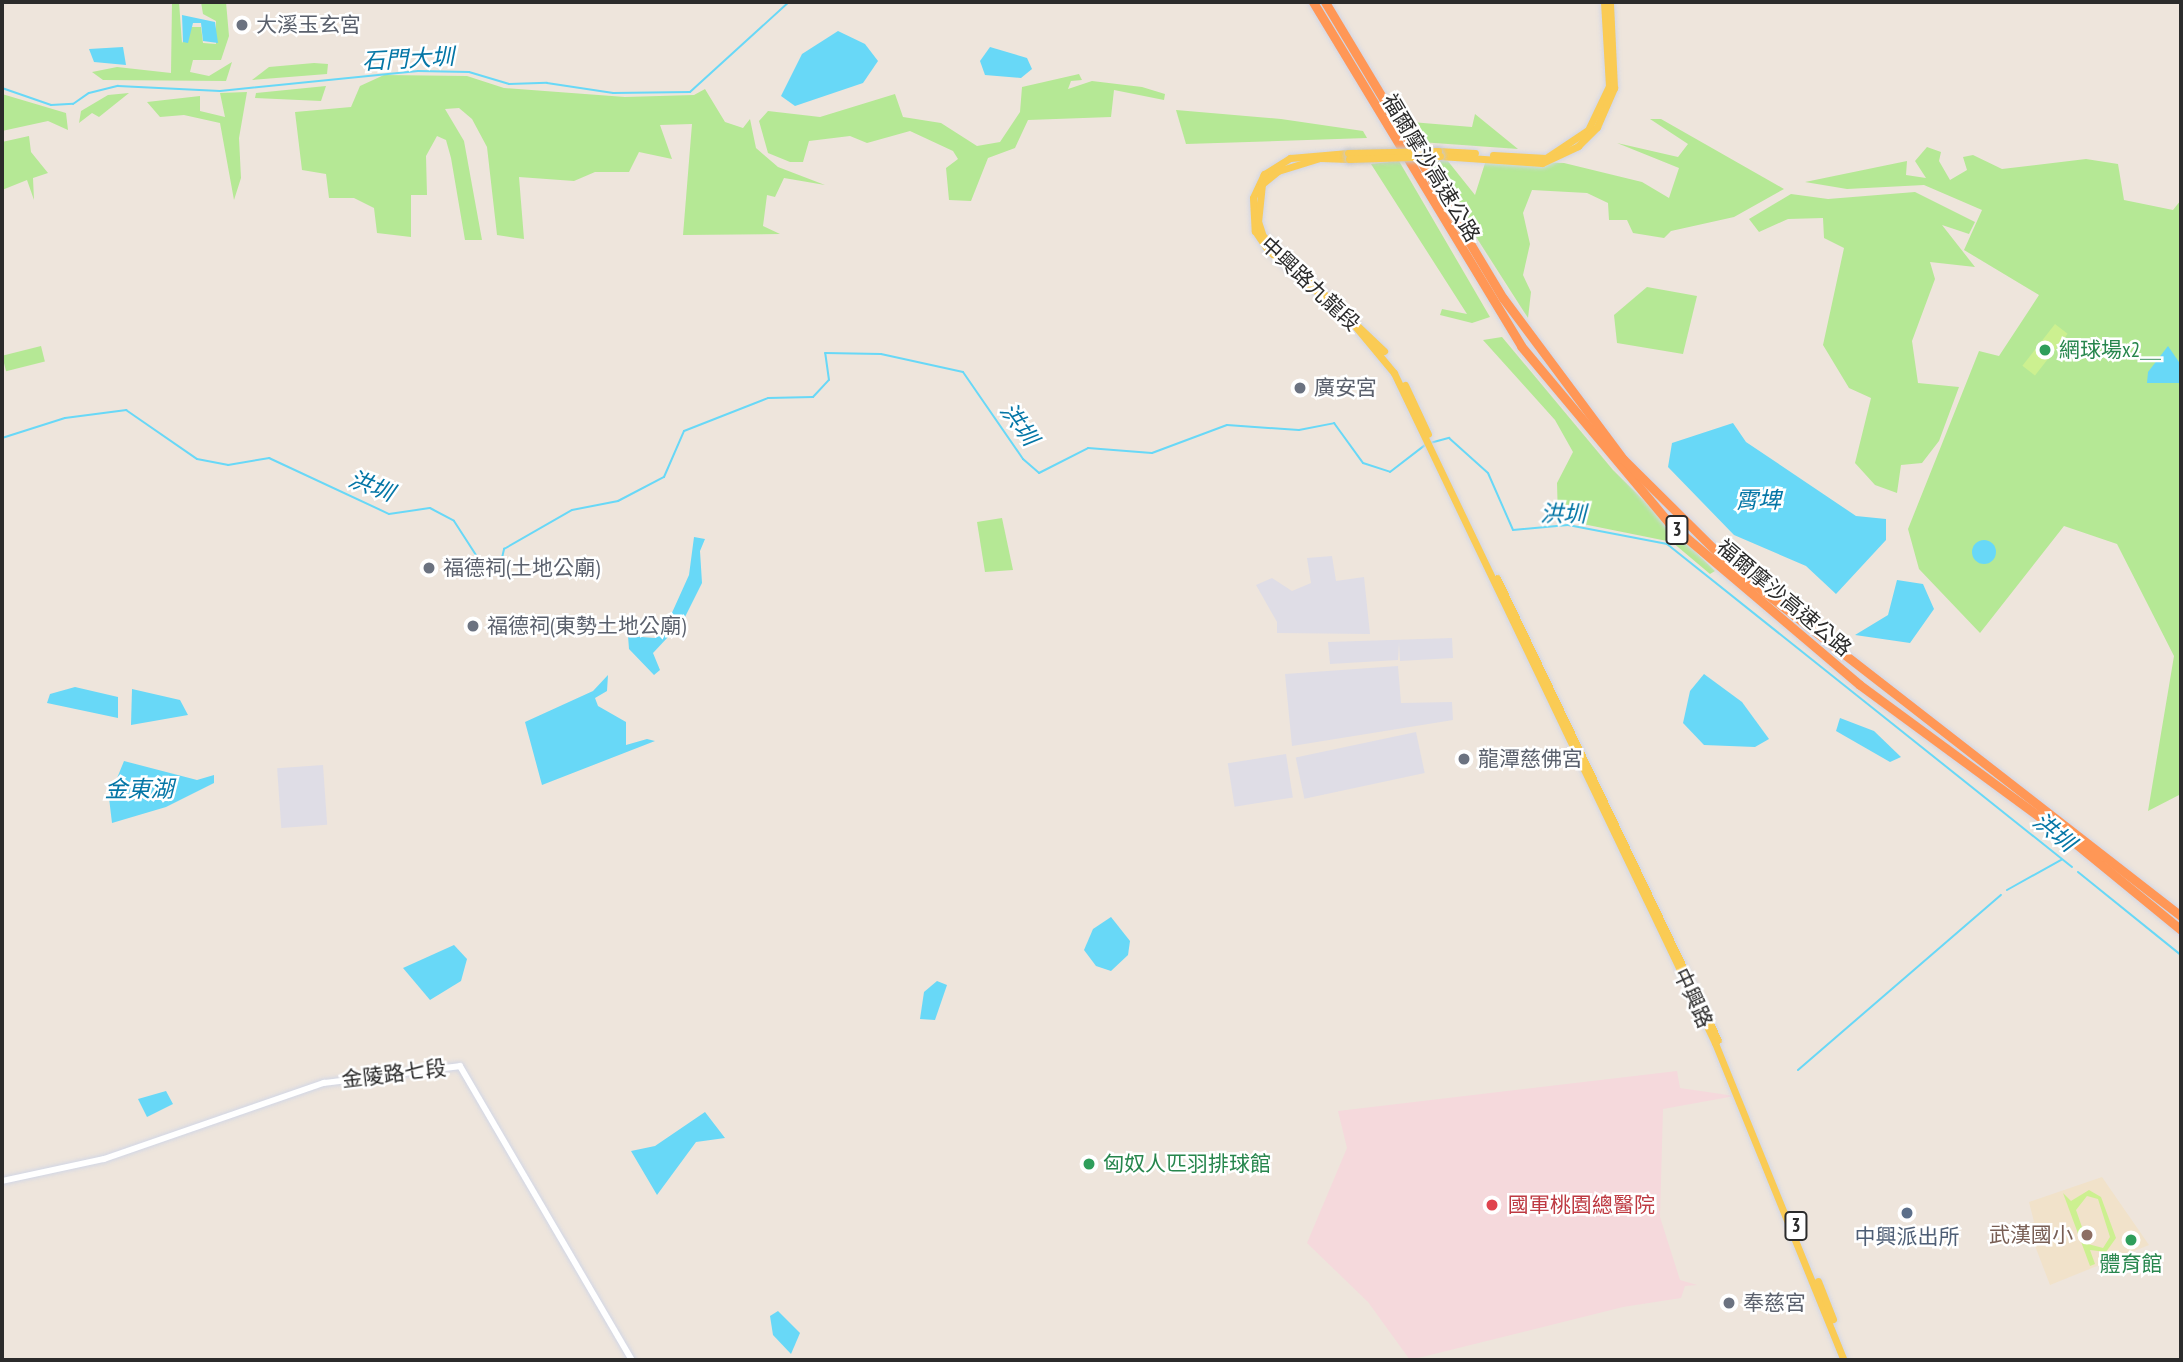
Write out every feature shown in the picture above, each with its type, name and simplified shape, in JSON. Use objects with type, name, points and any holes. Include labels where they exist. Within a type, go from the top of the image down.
[{"type":"highway","name":"福爾摩沙高速公路","points":[[1313,2],[1521,346],[1559,398],[1669,523],[1860,685],[2070,839],[2181,930]]},
{"type":"highway","name":"福爾摩沙高速公路","points":[[1325,2],[1503,298],[1623,459],[1732,567],[2181,916]]},
{"type":"main road","name":"3","points":[[1439,153],[1546,158],[1576,142],[1601,109],[1609,86],[1604,2]]},
{"type":"main road","name":"3","points":[[1439,153],[1542,163],[1578,146],[1597,127],[1614,88],[1611,2]]},
{"type":"main road","name":"中興路九龍段","points":[[1439,153],[1320,156],[1288,166],[1262,184],[1257,208],[1263,236],[1379,344],[1528,643]]},
{"type":"main road","name":"中興路","points":[[1528,643],[1737,1093],[1844,1360]]},
{"type":"main road","name":"中興路","points":[[1528,643],[1722,1048],[1850,1360]]},
{"type":"street","name":"金陵路七段","points":[[2,1181],[96,1161],[324,1083],[460,1066],[632,1360]]},
{"type":"shaded area","points":[[1332,556],[1336,581],[1364,577],[1370,634],[1277,633],[1277,622],[1256,585],[1272,578],[1292,591],[1311,583],[1307,558]]},
{"type":"shaded area","points":[[1452,638],[1453,658],[1400,661],[1399,643],[1398,660],[1330,664],[1328,642]]},
{"type":"shaded area","points":[[1398,666],[1401,703],[1452,702],[1453,720],[1292,746],[1285,674]]},
{"type":"shaded area","points":[[1416,732],[1425,773],[1304,799],[1296,758]]},
{"type":"shaded area","points":[[1286,754],[1293,797],[1235,807],[1228,763]]},
{"type":"shaded area","points":[[323,765],[327,825],[281,828],[277,768]]},
{"type":"shaded area","name":"國軍桃園總醫院","points":[[1677,1071],[1680,1088],[1735,1096],[1663,1109],[1660,1217],[1680,1280],[1697,1285],[1685,1286],[1681,1298],[1623,1307],[1410,1360],[1368,1302],[1307,1243],[1347,1148],[1338,1111]]},
{"type":"shaded area","name":"武漢國小","points":[[2102,1177],[2149,1245],[2050,1285],[2027,1225],[2034,1222],[2029,1202]]},
{"type":"green space","points":[[172,2],[179,2],[182,43],[191,27],[201,27],[203,43],[216,44],[216,21],[203,14],[201,2],[226,2],[229,36],[221,60],[193,60],[190,72],[209,76],[232,62],[226,81],[103,80],[92,72],[117,67],[171,73]]},
{"type":"green space","points":[[328,64],[327,74],[252,80],[269,67]]},
{"type":"green space","points":[[1079,74],[1082,80],[1071,81],[1068,89],[1092,81],[1142,87],[1165,94],[1164,100],[1114,90],[1111,117],[1028,120],[1015,148],[988,158],[971,201],[949,200],[946,168],[958,159],[953,151],[910,131],[867,143],[850,136],[809,141],[803,162],[790,162],[768,153],[759,121],[768,111],[820,117],[895,94],[903,117],[941,123],[977,146],[1000,142],[1020,112],[1022,87]]},
{"type":"green space","points":[[384,75],[467,76],[504,88],[625,97],[694,95],[705,89],[725,122],[743,128],[750,119],[756,148],[778,167],[825,185],[784,178],[775,197],[767,195],[763,226],[780,234],[683,235],[692,124],[660,125],[672,159],[639,152],[629,172],[595,172],[574,181],[519,177],[524,239],[497,235],[487,147],[472,119],[459,108],[445,109],[464,141],[482,240],[465,240],[451,158],[446,140],[437,136],[426,156],[427,195],[411,195],[411,237],[377,233],[374,208],[354,198],[329,198],[326,174],[302,170],[295,112],[351,107],[360,86]]},
{"type":"green space","points":[[326,86],[321,101],[255,98],[256,93]]},
{"type":"green space","points":[[247,92],[239,138],[241,178],[234,200],[220,123],[184,115],[160,117],[147,102],[200,96],[200,111],[225,117],[220,93]]},
{"type":"green space","points":[[129,93],[99,117],[92,113],[79,123],[81,111],[108,95]]},
{"type":"green space","points":[[2,94],[66,113],[68,130],[48,121],[2,131]]},
{"type":"green space","points":[[1176,110],[1281,119],[1363,131],[1367,138],[1186,144]]},
{"type":"green space","points":[[1475,114],[1518,149],[1420,142],[1411,122],[1472,127]]},
{"type":"green space","points":[[1650,119],[1661,119],[1784,189],[1734,217],[1671,231],[1664,238],[1633,233],[1627,220],[1609,220],[1608,203],[1587,193],[1532,190],[1523,213],[1530,244],[1523,275],[1531,292],[1528,318],[1428,162],[1447,160],[1475,195],[1486,160],[1564,163],[1642,182],[1669,198],[1679,168],[1617,143],[1678,157],[1688,144]]},
{"type":"green space","points":[[29,136],[31,152],[48,173],[33,178],[34,200],[27,180],[2,190],[2,142]]},
{"type":"green space","points":[[1927,147],[1941,152],[1939,161],[1950,180],[1967,170],[1963,157],[1973,155],[2002,169],[2086,159],[2118,164],[2124,200],[2173,210],[2181,200],[2181,794],[2148,811],[2174,656],[2117,544],[2064,526],[1980,633],[1919,569],[1908,529],[1979,351],[1999,356],[2039,295],[1964,250],[1982,210],[1924,185],[1847,189],[1805,182],[1907,161],[1906,175],[1926,178],[1915,161]]},
{"type":"green space","points":[[1399,161],[1490,317],[1472,323],[1440,315],[1442,309],[1467,314],[1371,164]]},
{"type":"green space","points":[[1915,192],[1975,222],[1969,234],[1942,225],[1975,267],[1930,262],[1935,279],[1912,341],[1918,383],[1959,387],[1939,441],[1922,463],[1901,465],[1897,493],[1875,485],[1855,463],[1871,398],[1849,388],[1823,345],[1844,248],[1824,238],[1823,218],[1788,219],[1759,232],[1749,219],[1791,194],[1828,199]]},
{"type":"green space","points":[[1647,287],[1697,296],[1683,354],[1617,343],[1614,315]]},
{"type":"green space","name":"網球場x2＿","points":[[2055,324],[2068,334],[2035,376],[2022,366]]},
{"type":"green space","points":[[1502,337],[1613,470],[1715,571],[1710,574],[1672,542],[1558,519],[1557,483],[1573,452],[1555,420],[1483,340]]},
{"type":"green space","points":[[41,346],[45,362],[6,371],[2,356]]},
{"type":"green space","points":[[1002,518],[1013,570],[985,572],[977,522]]},
{"type":"green space","points":[[2089,1190],[2101,1197],[2116,1238],[2106,1252],[2090,1250],[2095,1264],[2090,1266],[2063,1193],[2071,1201]],"holes":[[[2087,1196],[2098,1199],[2110,1237],[2103,1248],[2088,1244],[2076,1210]]]},
{"type":"water","points":[[182,15],[215,22],[218,43],[203,41],[201,23],[193,23],[188,43],[183,42]]},
{"type":"water","points":[[838,31],[865,44],[878,61],[863,83],[795,106],[781,96],[802,54]]},
{"type":"water","points":[[123,47],[126,65],[94,62],[89,49]]},
{"type":"water","points":[[990,47],[1027,58],[1032,69],[1021,78],[985,75],[980,61]]},
{"type":"water","points":[[2168,346],[2181,365],[2181,383],[2147,383],[2148,372]]},
{"type":"water","name":"霄埤","points":[[1733,423],[1746,442],[1856,516],[1886,519],[1886,540],[1836,594],[1806,566],[1734,535],[1668,467],[1672,443]]},
{"type":"water","points":[[694,537],[705,539],[700,551],[702,583],[683,621],[653,653],[660,670],[654,675],[629,649],[628,636],[655,638],[666,626],[689,575]]},
{"type":"water","points":[[1984,540],[1993,543],[1996,552],[1993,561],[1984,564],[1975,561],[1972,552],[1975,543]]},
{"type":"water","points":[[1897,580],[1923,584],[1934,609],[1910,643],[1855,635],[1888,615]]},
{"type":"water","points":[[1704,674],[1742,702],[1769,739],[1755,747],[1704,745],[1683,723],[1690,691]]},
{"type":"water","points":[[608,675],[607,691],[595,698],[598,706],[626,722],[626,745],[647,739],[655,741],[542,785],[525,722],[593,691]]},
{"type":"water","points":[[75,687],[118,697],[118,718],[47,703],[50,694]]},
{"type":"water","points":[[132,689],[180,700],[188,715],[131,725]]},
{"type":"water","points":[[1840,718],[1874,731],[1901,757],[1890,762],[1836,731]]},
{"type":"water","name":"金東湖","points":[[124,761],[197,780],[214,775],[214,783],[166,807],[112,823],[109,798]]},
{"type":"water","points":[[1111,917],[1130,941],[1128,955],[1111,971],[1096,966],[1084,950],[1093,929]]},
{"type":"water","points":[[454,945],[467,959],[461,981],[430,1000],[403,968]]},
{"type":"water","points":[[937,981],[947,985],[935,1020],[920,1019],[924,992]]},
{"type":"water","points":[[166,1091],[173,1104],[147,1117],[138,1099]]},
{"type":"water","points":[[705,1112],[725,1138],[696,1142],[657,1195],[631,1151],[655,1146]]},
{"type":"water","points":[[778,1311],[800,1333],[791,1354],[773,1335],[770,1316]]},
{"type":"waterway","name":"石門大圳","points":[[2,88],[51,105],[73,104],[89,93],[118,86],[220,91],[418,71],[469,72],[509,84],[547,83],[613,93],[690,92],[789,2]]},
{"type":"waterway","name":"洪圳","points":[[2,438],[65,418],[126,410],[197,459],[228,465],[269,458],[389,514],[430,508],[454,521],[487,572],[499,571],[504,549],[572,510],[618,501],[664,477],[684,431],[768,398],[813,397],[829,380],[825,353],[881,354],[963,372],[1023,459],[1039,473],[1088,448],[1152,453],[1227,425],[1299,430],[1334,423],[1363,463],[1390,472],[1425,445]]},
{"type":"waterway","name":"洪圳","points":[[1430,443],[1449,438],[1488,473],[1513,530],[1568,525],[1667,544],[2072,867]]},
{"type":"waterway","points":[[2007,890],[2061,860]]},
{"type":"waterway","name":"洪圳","points":[[2078,872],[2181,955]]},
{"type":"waterway","points":[[1798,1070],[2001,895]]},
{"type":"place","name":"大溪玉玄宮","points":[[242,25]]},
{"type":"place","name":"網球場x2＿","points":[[2045,350]]},
{"type":"place","name":"廣安宮","points":[[1300,388]]},
{"type":"place","name":"福德祠(土地公廟)","points":[[429,568]]},
{"type":"place","name":"福德祠(東勢土地公廟)","points":[[473,626]]},
{"type":"place","name":"龍潭慈佛宮","points":[[1464,759]]},
{"type":"place","name":"匈奴人匹羽排球館","points":[[1089,1164]]},
{"type":"place","name":"國軍桃園總醫院","points":[[1492,1205]]},
{"type":"place","name":"中興派出所","points":[[1907,1213]]},
{"type":"place","name":"武漢國小","points":[[2087,1235]]},
{"type":"place","name":"體育館","points":[[2131,1240]]},
{"type":"place","name":"奉慈宮","points":[[1729,1303]]}]
